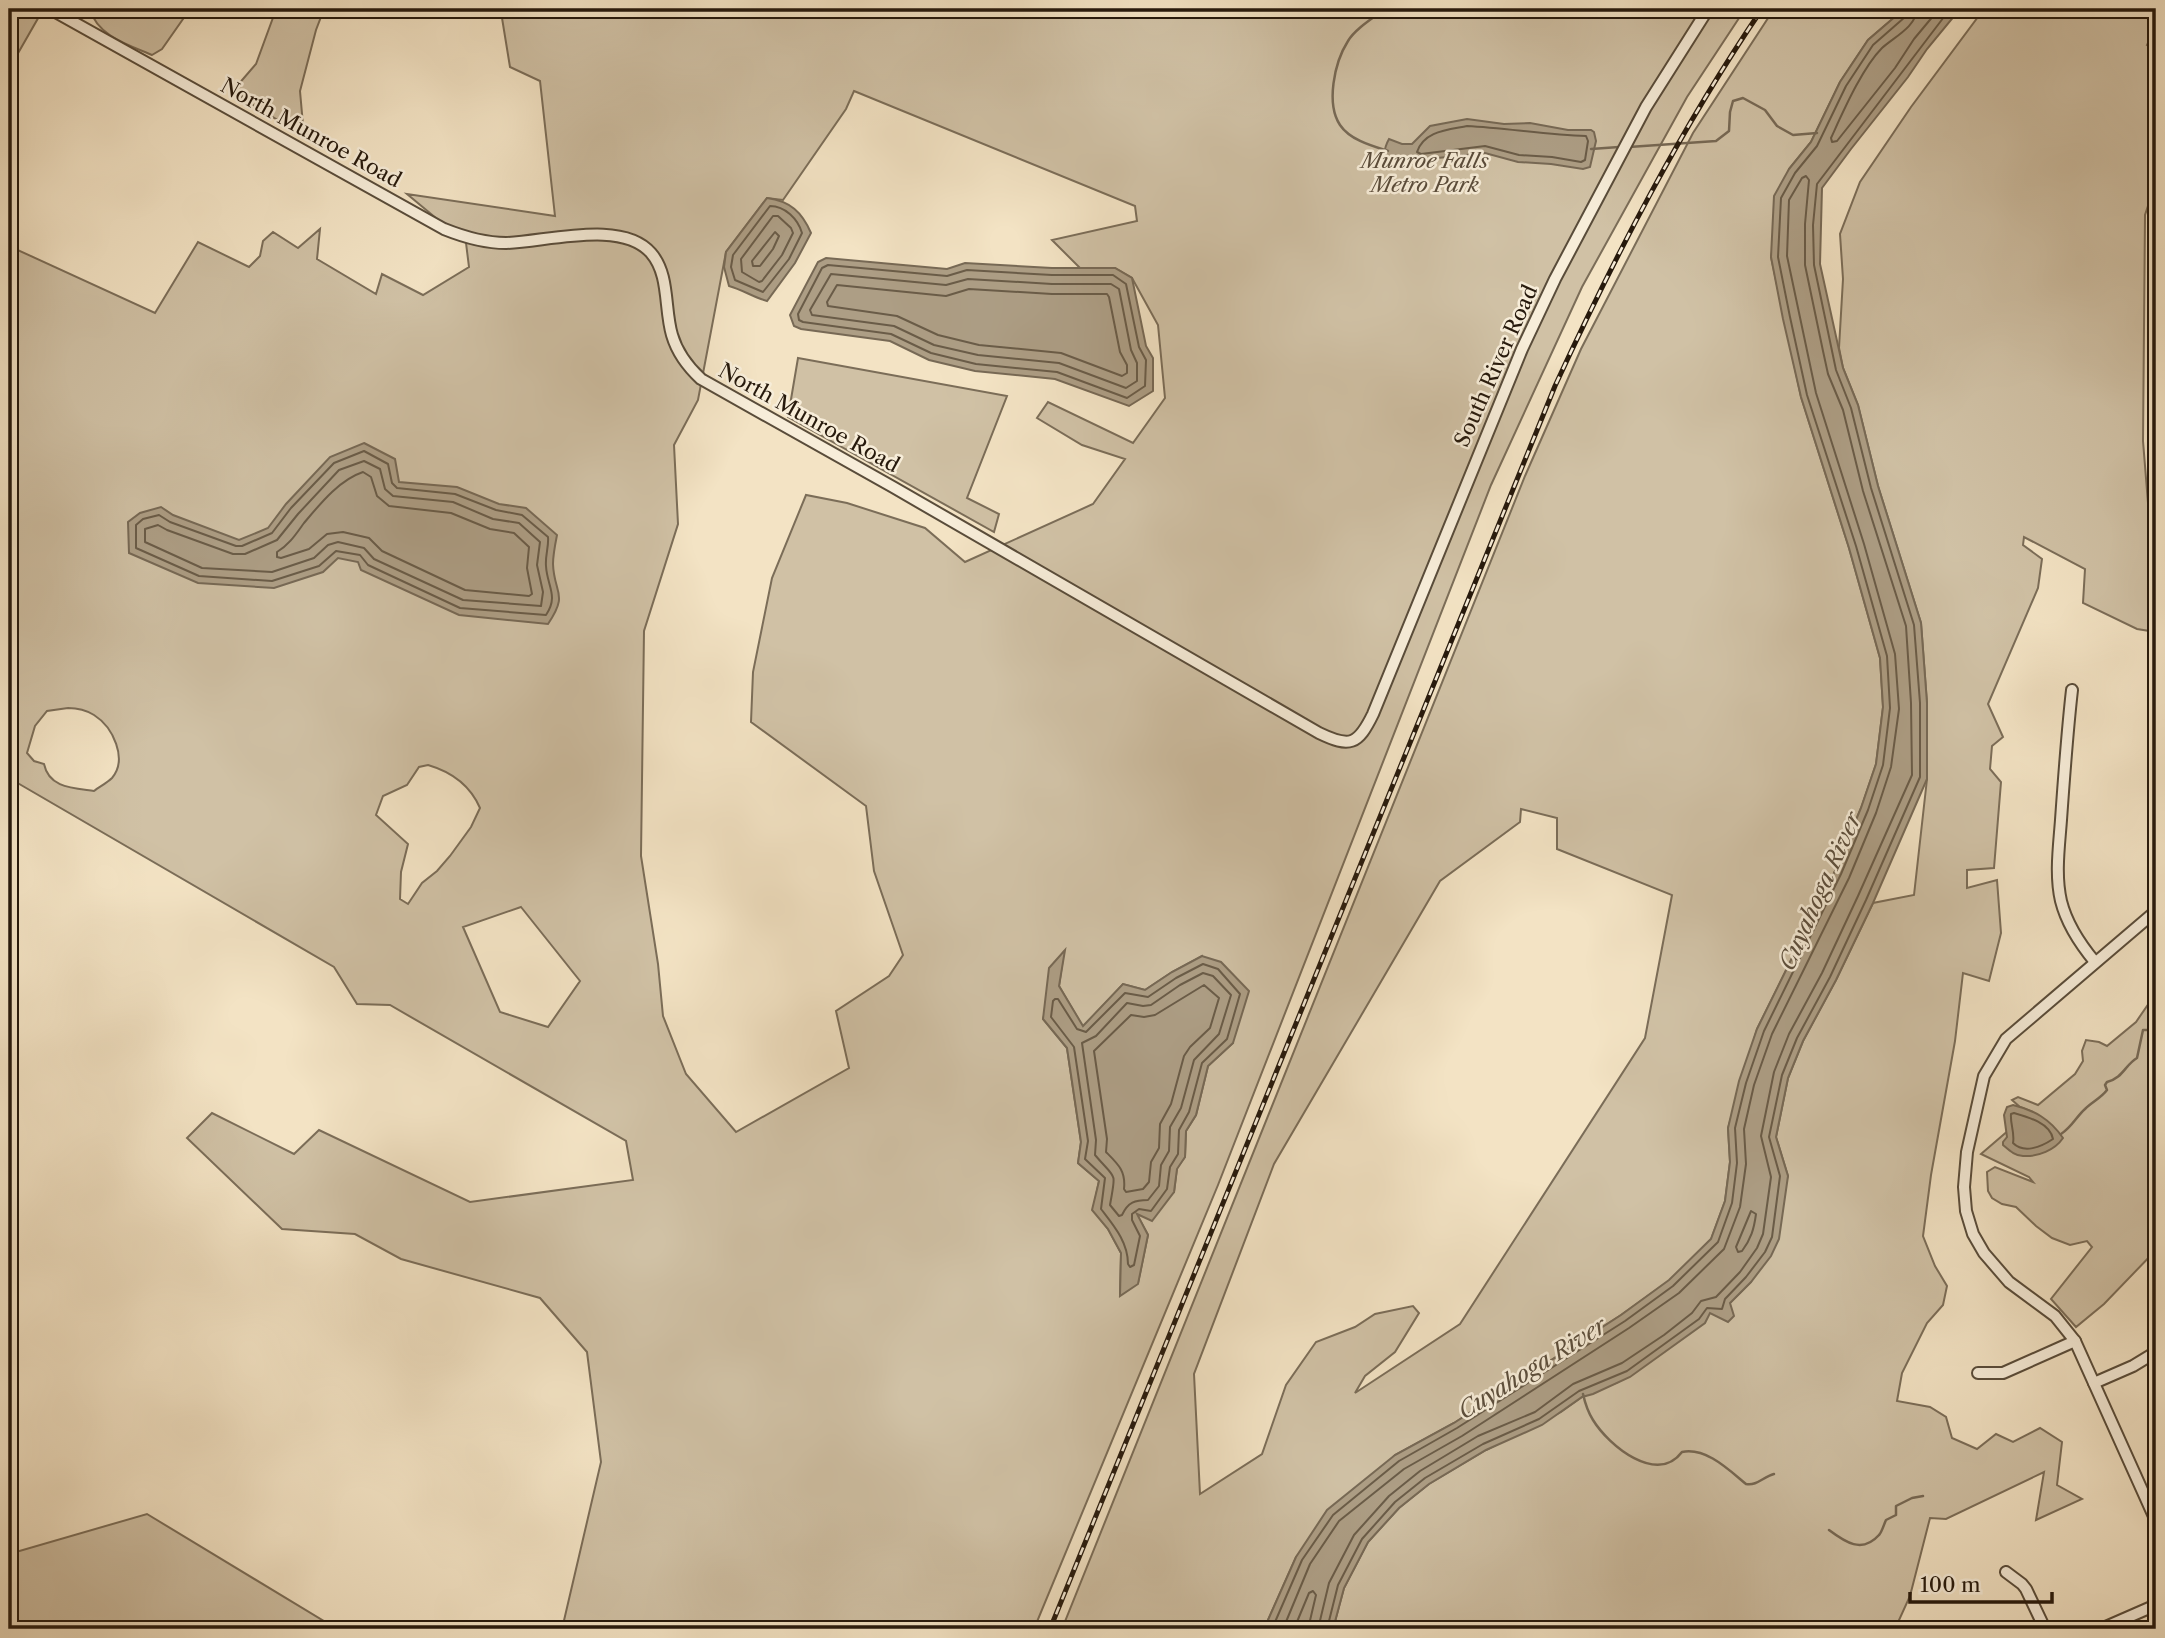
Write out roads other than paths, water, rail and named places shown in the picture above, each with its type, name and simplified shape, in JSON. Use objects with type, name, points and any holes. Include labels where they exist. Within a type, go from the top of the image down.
[{"type":"street","name":"North Munroe Road","points":[[50,9],[444,229],[487,242],[595,235],[626,238],[638,243],[648,249],[656,259],[665,289],[672,337],[689,369],[701,379],[1319,733],[1342,743]]},
{"type":"street","name":"South River Road","points":[[1342,743],[1356,740],[1362,735],[1373,715],[1522,349],[1646,107],[1708,9]]},
{"type":"street","points":[[2072,690],[2064,771],[2059,888],[2070,925],[2095,962]]},
{"type":"street","points":[[2156,911],[2021,1024],[2000,1047],[1984,1076],[1964,1176],[1969,1222],[1984,1253],[2009,1282],[2055,1316],[2075,1341],[2156,1521]]},
{"type":"street","points":[[1978,1373],[2003,1373],[2075,1341]]},
{"type":"street","points":[[2094,1383],[2133,1366],[2156,1352]]},
{"type":"street","points":[[2006,1572],[2026,1589],[2045,1629]]},
{"type":"street","points":[[2101,1629],[2156,1605]]},
{"type":"water","points":[[1904,9],[1960,9],[1822,188],[1820,264],[1843,368],[1858,405],[1878,486],[1921,623],[1927,703],[1927,779],[1873,903],[1803,1041],[1788,1078],[1776,1137],[1788,1176],[1779,1239],[1771,1256],[1730,1303],[1734,1316],[1728,1322],[1710,1313],[1705,1323],[1630,1377],[1582,1397],[1542,1425],[1486,1450],[1429,1484],[1399,1508],[1368,1542],[1344,1588],[1333,1629],[1267,1629],[1268,1620],[1296,1557],[1327,1510],[1395,1455],[1454,1423],[1621,1315],[1669,1280],[1711,1239],[1725,1201],[1730,1162],[1728,1128],[1739,1081],[1757,1029],[1835,871],[1861,808],[1876,764],[1883,707],[1880,658],[1849,548],[1801,397],[1783,319],[1771,257],[1774,196],[1789,169],[1811,142],[1840,82],[1868,40]]},
{"type":"water","points":[[1467,119],[1591,130],[1596,141],[1590,167],[1583,169],[1518,162],[1485,153],[1428,159],[1412,164],[1386,161],[1385,150],[1389,139],[1402,144],[1412,144],[1430,126]]},
{"type":"water","points":[[767,198],[789,205],[804,219],[811,233],[795,263],[767,301],[729,286],[724,267],[726,252]]},
{"type":"water","points":[[826,258],[947,269],[965,263],[1115,268],[1132,278],[1146,346],[1153,358],[1153,391],[1129,406],[1055,379],[975,371],[929,360],[890,341],[801,329],[794,326],[790,315],[818,262]]},
{"type":"water","points":[[364,443],[395,459],[399,482],[457,487],[499,504],[526,508],[557,535],[553,564],[559,599],[548,624],[459,615],[361,570],[358,562],[338,558],[323,572],[274,588],[198,583],[129,553],[128,522],[140,513],[161,507],[173,515],[239,540],[268,528],[286,504],[330,457]]},
{"type":"water","points":[[1065,950],[1059,986],[1083,1026],[1123,984],[1145,990],[1202,956],[1221,962],[1249,991],[1233,1043],[1208,1066],[1196,1115],[1186,1131],[1185,1157],[1177,1169],[1174,1192],[1152,1221],[1137,1214],[1148,1235],[1138,1284],[1120,1296],[1121,1253],[1108,1229],[1092,1210],[1099,1181],[1078,1163],[1081,1142],[1067,1048],[1043,1019],[1049,968]]},
{"type":"water","points":[[2013,1105],[2041,1116],[2063,1138],[2051,1149],[2040,1154],[2023,1156],[2012,1152],[2003,1142],[2007,1137],[2004,1115],[2007,1107]]},
{"type":"waterway","points":[[1385,9],[1360,28],[1343,50],[1333,83],[1333,106],[1340,125],[1349,135],[1388,151]]},
{"type":"waterway","points":[[1629,147],[1716,141],[1729,131],[1733,101],[1743,98],[1765,110],[1777,126],[1793,135],[1817,133]]},
{"type":"waterway","points":[[1591,149],[1619,147]]},
{"type":"waterway","points":[[2061,1134],[2105,1093],[2107,1082],[2117,1078],[2137,1058],[2143,1030],[2156,1030]]},
{"type":"waterway","points":[[1583,1394],[1590,1414],[1600,1430],[1610,1441],[1634,1458],[1660,1465],[1672,1461],[1682,1452],[1691,1451],[1717,1461],[1746,1484],[1753,1484],[1774,1474]]},
{"type":"waterway","points":[[1829,1530],[1847,1542],[1866,1544],[1879,1535],[1886,1520],[1896,1515],[1896,1506],[1923,1496]]},
{"type":"railway","points":[[1050,1629],[1555,386],[1651,193],[1704,100],[1762,9]]},
{"type":"park label","name":"Munroe Falls Metro Park","points":[[1425,173]]},
{"type":"water label","name":"Cuyahoga River","points":[[1820,891]]},
{"type":"water label","name":"Cuyahoga River","points":[[1532,1368]]}]
